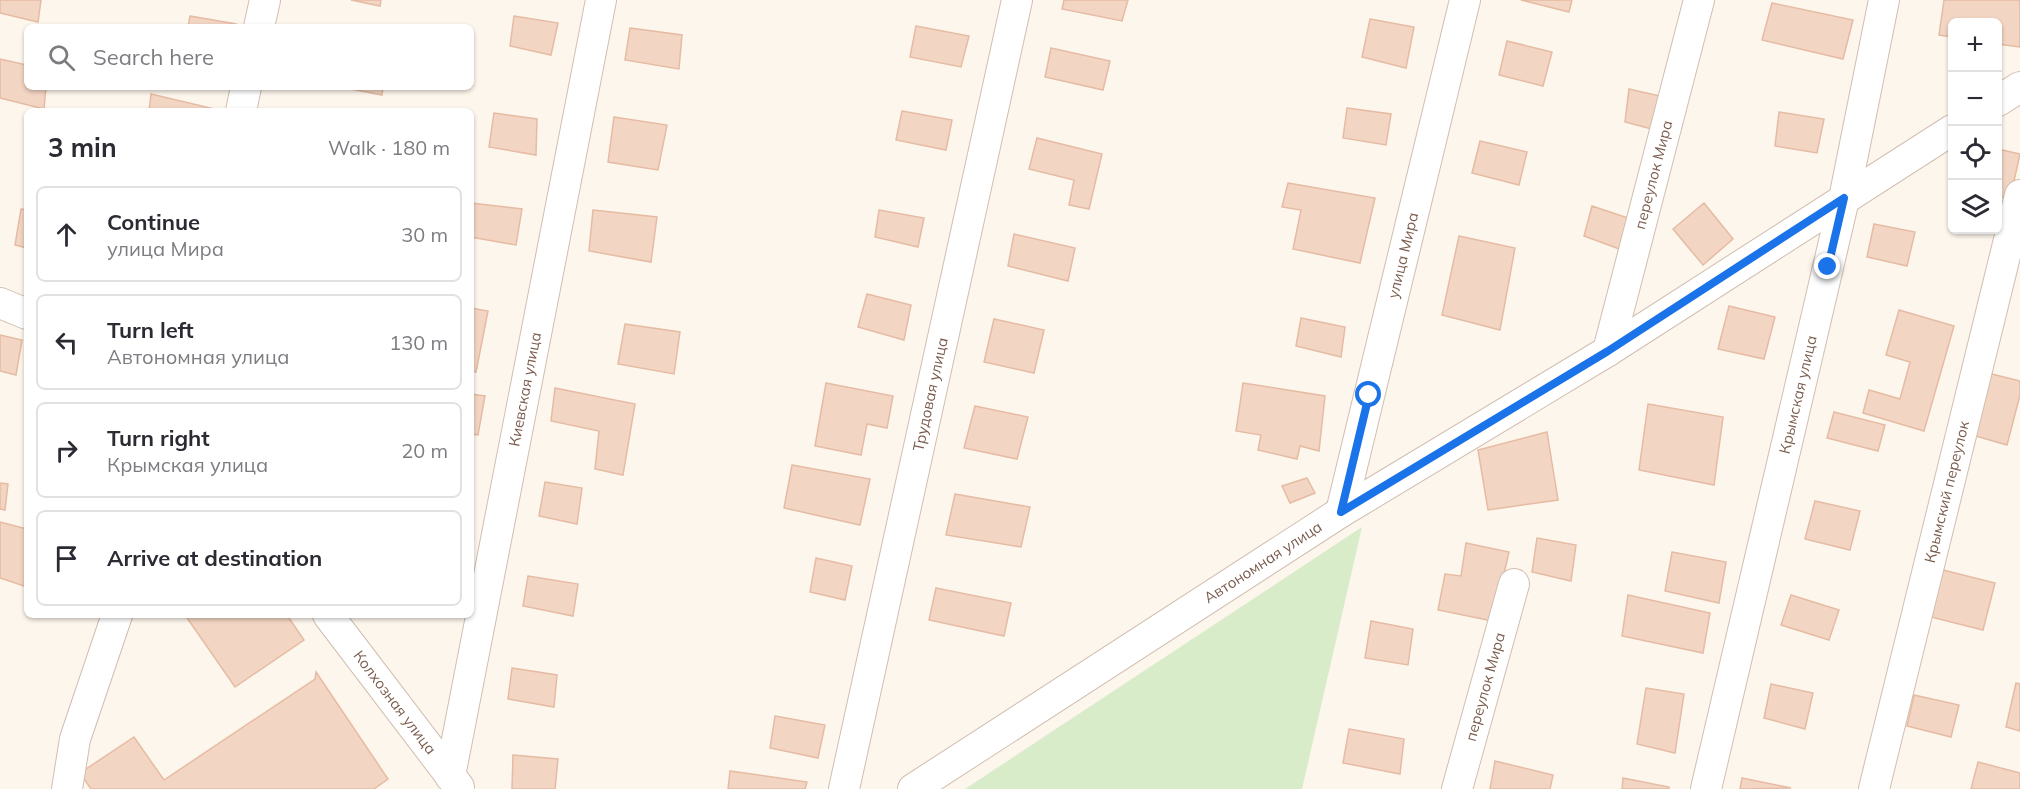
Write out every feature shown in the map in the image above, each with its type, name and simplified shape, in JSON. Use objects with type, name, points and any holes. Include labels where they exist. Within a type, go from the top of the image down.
[{"type":"street","points":[[260,24],[265,0]]},
{"type":"street","name":"Киевская улица","points":[[455,783],[601,0]]},
{"type":"street","name":"Трудовая улица","points":[[844,789],[1017,0]]},
{"type":"street","name":"улица Мира","points":[[1341,512],[1465,0]]},
{"type":"street","name":"переулок Мира","points":[[1608,351],[1699,0]]},
{"type":"street","name":"Крымская улица","points":[[1706,789],[1844,198],[1884,0]]},
{"type":"street","points":[[2002,98],[2020,87]]},
{"type":"street","points":[[242,108],[245,90]]},
{"type":"street","name":"Автономная улица","points":[[913,789],[1341,512],[1608,351],[1948,133]]},
{"type":"street","name":"Крымский переулок","points":[[1874,789],[2020,195]]},
{"type":"street","points":[[0,303],[24,313]]},
{"type":"street","name":"переулок Мира","points":[[1457,789],[1514,584]]},
{"type":"street","points":[[67,789],[75,739],[116,618]]},
{"type":"street","name":"Колхозная улица","points":[[330,618],[455,783]]},
{"type":"green space","points":[[1362,527],[1302,789],[965,789]]},
{"type":"building","points":[[0,0],[41,0],[38,22],[0,13]]},
{"type":"building","points":[[351,0],[381,0],[380,6]]},
{"type":"building","points":[[1064,0],[1128,0],[1122,21],[1062,9]]},
{"type":"building","points":[[1521,0],[1572,0],[1569,12]]},
{"type":"building","points":[[1944,0],[2020,0],[2020,47],[2002,45],[2002,18],[1948,18],[1948,36],[1939,35]]},
{"type":"building","points":[[1772,3],[1853,20],[1843,59],[1762,40]]},
{"type":"building","points":[[190,16],[236,24],[189,24]]},
{"type":"building","points":[[514,16],[558,23],[551,55],[510,46]]},
{"type":"building","points":[[1370,19],[1414,27],[1406,68],[1362,57]]},
{"type":"building","points":[[916,26],[969,36],[961,67],[910,57]]},
{"type":"building","points":[[630,28],[682,35],[679,69],[625,60]]},
{"type":"building","points":[[1507,41],[1552,52],[1543,86],[1499,75]]},
{"type":"building","points":[[1051,48],[1110,61],[1103,90],[1045,77]]},
{"type":"building","points":[[0,59],[24,64],[24,90],[46,90],[44,108],[0,98]]},
{"type":"building","points":[[1629,89],[1669,98],[1663,132],[1625,122]]},
{"type":"building","points":[[356,90],[383,90],[382,95]]},
{"type":"building","points":[[151,94],[210,108],[149,108]]},
{"type":"building","points":[[1347,108],[1391,114],[1386,145],[1343,138]]},
{"type":"building","points":[[902,111],[952,120],[946,150],[896,140]]},
{"type":"building","points":[[1779,112],[1824,119],[1817,153],[1775,146]]},
{"type":"building","points":[[494,113],[537,119],[536,155],[489,147]]},
{"type":"building","points":[[614,117],[667,125],[658,170],[608,162]]},
{"type":"building","points":[[1037,138],[1102,154],[1089,209],[1069,205],[1074,180],[1029,169]]},
{"type":"building","points":[[1480,141],[1527,152],[1519,185],[1472,173]]},
{"type":"building","points":[[2002,150],[2020,154],[2010,199],[2002,197]]},
{"type":"building","points":[[1288,183],[1375,198],[1360,263],[1293,249],[1301,210],[1282,207]]},
{"type":"building","points":[[474,203],[522,209],[516,245],[474,238]]},
{"type":"building","points":[[1704,203],[1733,239],[1703,265],[1673,229]]},
{"type":"building","points":[[1592,206],[1631,219],[1622,250],[1584,236]]},
{"type":"building","points":[[21,209],[24,210],[24,247],[15,245]]},
{"type":"building","points":[[593,210],[657,217],[651,262],[589,251]]},
{"type":"building","points":[[879,210],[924,218],[918,247],[875,237]]},
{"type":"building","points":[[1874,224],[1915,232],[1907,266],[1867,257]]},
{"type":"building","points":[[1014,234],[1075,248],[1068,281],[1008,266]]},
{"type":"building","points":[[1459,236],[1515,248],[1500,330],[1442,315]]},
{"type":"building","points":[[867,294],[911,305],[904,340],[858,327]]},
{"type":"building","points":[[1729,306],[1775,317],[1764,359],[1718,349]]},
{"type":"building","points":[[474,309],[488,311],[476,372],[474,372]]},
{"type":"building","points":[[1899,310],[1954,326],[1924,431],[1863,413],[1869,390],[1900,399],[1910,362],[1886,355]]},
{"type":"building","points":[[1301,318],[1345,327],[1341,357],[1296,346]]},
{"type":"building","points":[[994,319],[1044,330],[1034,373],[984,362]]},
{"type":"building","points":[[625,324],[680,332],[674,374],[618,364]]},
{"type":"building","points":[[0,335],[22,340],[16,375],[0,371]]},
{"type":"building","points":[[1988,373],[2020,381],[2020,395],[2007,445],[1972,435]]},
{"type":"building","points":[[826,383],[893,396],[887,428],[867,424],[861,455],[815,446]]},
{"type":"building","points":[[1243,383],[1325,396],[1319,451],[1300,446],[1297,459],[1258,450],[1261,435],[1236,431]]},
{"type":"building","points":[[555,388],[635,404],[623,475],[595,469],[599,431],[551,421]]},
{"type":"building","points":[[474,394],[485,396],[478,435],[474,434]]},
{"type":"building","points":[[1648,404],[1723,417],[1714,485],[1639,470]]},
{"type":"building","points":[[975,406],[1028,417],[1017,459],[964,448]]},
{"type":"building","points":[[1834,412],[1885,425],[1878,451],[1827,438]]},
{"type":"building","points":[[1547,432],[1558,500],[1488,510],[1478,450]]},
{"type":"building","points":[[792,465],[870,479],[860,525],[784,508]]},
{"type":"building","points":[[1307,478],[1315,493],[1290,503],[1282,486]]},
{"type":"building","points":[[545,482],[582,488],[577,524],[539,516]]},
{"type":"building","points":[[0,483],[8,484],[5,510],[0,509]]},
{"type":"building","points":[[955,494],[1030,507],[1021,547],[946,535]]},
{"type":"building","points":[[1815,501],[1860,511],[1850,550],[1805,539]]},
{"type":"building","points":[[0,522],[24,528],[24,586],[0,578]]},
{"type":"building","points":[[1537,538],[1576,545],[1571,581],[1532,572]]},
{"type":"building","points":[[1466,543],[1509,552],[1493,621],[1438,610],[1445,574],[1461,576]]},
{"type":"building","points":[[1672,552],[1726,562],[1719,603],[1665,591]]},
{"type":"building","points":[[816,558],[852,566],[845,600],[810,592]]},
{"type":"building","points":[[1943,570],[1995,583],[1983,630],[1931,617]]},
{"type":"building","points":[[528,576],[578,584],[573,616],[523,606]]},
{"type":"building","points":[[936,588],[1011,603],[1004,636],[929,620]]},
{"type":"building","points":[[1628,595],[1710,613],[1703,653],[1622,636]]},
{"type":"building","points":[[1791,595],[1839,610],[1829,640],[1781,625]]},
{"type":"building","points":[[187,618],[289,618],[304,640],[235,687]]},
{"type":"building","points":[[1371,621],[1413,629],[1408,665],[1365,658]]},
{"type":"building","points":[[512,668],[557,675],[554,707],[508,699]]},
{"type":"building","points":[[316,672],[388,779],[374,789],[91,789],[80,773],[134,737],[164,780],[315,679]]},
{"type":"building","points":[[2016,683],[2020,684],[2020,731],[2006,727]]},
{"type":"building","points":[[1771,684],[1813,693],[1805,729],[1764,718]]},
{"type":"building","points":[[1646,688],[1684,694],[1675,753],[1637,744]]},
{"type":"building","points":[[1914,695],[1959,705],[1951,737],[1907,726]]},
{"type":"building","points":[[775,716],[825,725],[818,758],[770,748]]},
{"type":"building","points":[[1349,729],[1404,739],[1400,774],[1343,763]]},
{"type":"building","points":[[513,755],[558,759],[555,789],[512,789]]},
{"type":"building","points":[[1495,761],[1553,775],[1550,789],[1490,789]]},
{"type":"building","points":[[1978,762],[2020,773],[2020,789],[1971,789]]},
{"type":"building","points":[[730,771],[807,782],[805,789],[728,789]]},
{"type":"building","points":[[1623,778],[1669,787],[1669,789],[1622,789]]},
{"type":"building","points":[[1742,778],[1791,788],[1740,789]]},
{"type":"route","points":[[1369,395],[1341,512],[1608,351],[1844,198],[1828,267]]}]
